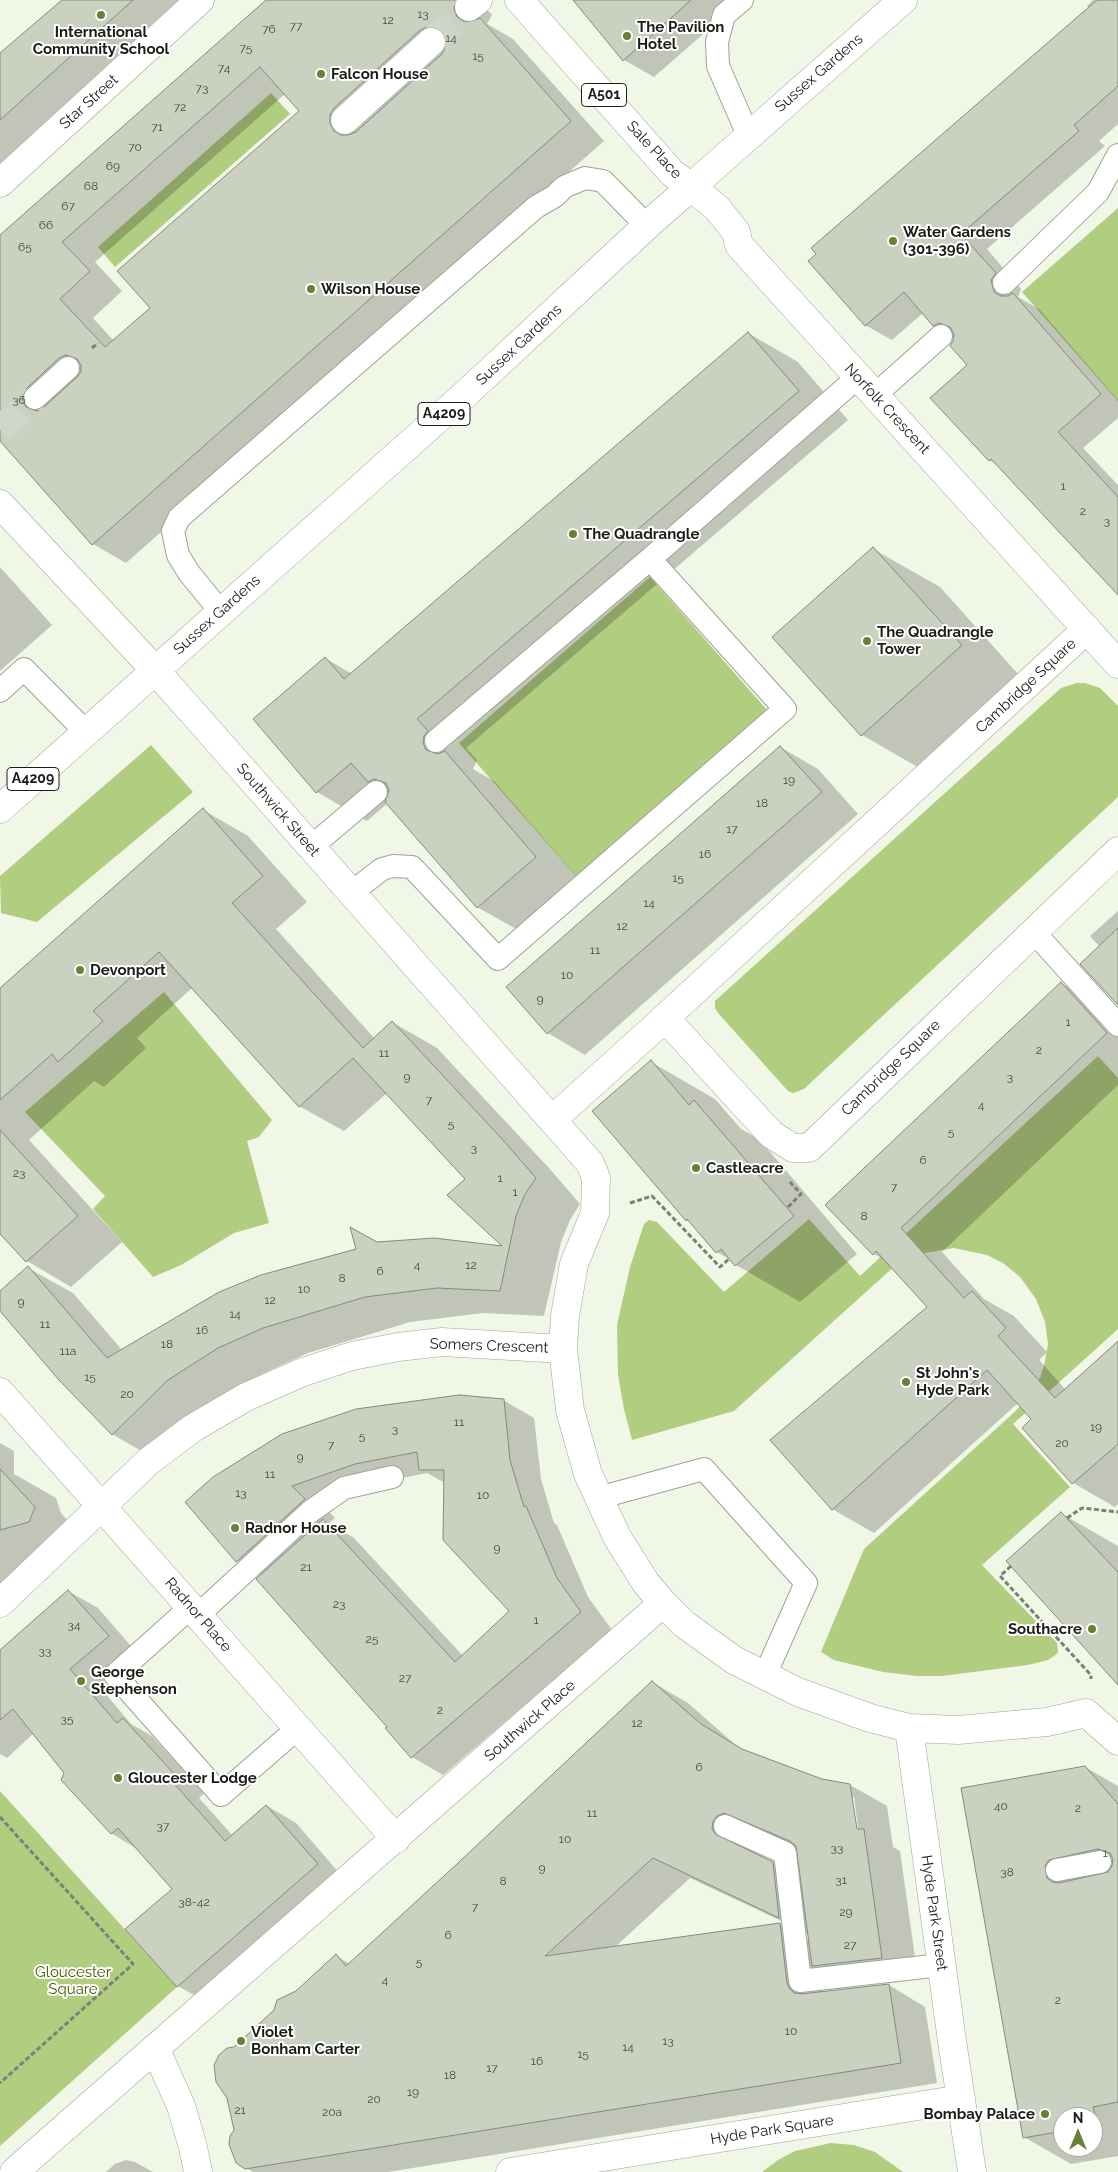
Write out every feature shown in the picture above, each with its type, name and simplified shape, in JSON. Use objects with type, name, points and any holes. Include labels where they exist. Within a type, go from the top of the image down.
[{"type":"main road","name":"Star Street","points":[[0,183],[200,0]]},
{"type":"main road","name":"Sale Place","points":[[519,0],[672,173],[691,187]]},
{"type":"main road","name":"Sussex Gardens","points":[[0,809],[460,400],[646,226],[903,0]]},
{"type":"main road","points":[[345,120],[431,42]]},
{"type":"main road","name":"Norfolk Crescent","points":[[691,187],[717,208],[736,232],[739,245],[1087,629]]},
{"type":"main road","name":"Southwick Street","points":[[0,504],[155,670],[590,1163],[596,1178],[595,1213]]},
{"type":"main road","name":"Cambridge Square","points":[[552,1120],[1087,629],[1118,664]]},
{"type":"main road","name":"Cambridge Square","points":[[665,1018],[771,1134],[792,1148],[809,1148],[1118,851]]},
{"type":"main road","points":[[595,1213],[574,1264],[566,1316],[563,1349],[570,1410],[577,1439],[598,1498],[617,1537],[646,1583],[663,1603],[684,1624],[734,1660],[831,1705],[870,1718],[909,1728],[980,1729],[1047,1722],[1086,1713],[1114,1736]]},
{"type":"main road","name":"Somers Crescent","points":[[103,1507],[150,1461],[193,1428],[246,1397],[303,1372],[352,1356],[398,1347],[442,1342],[563,1349]]},
{"type":"main road","name":"Radnor Place","points":[[0,1392],[396,1839]]},
{"type":"main road","points":[[0,1603],[103,1507]]},
{"type":"main road","name":"Southwick Place","points":[[396,1839],[663,1603]]},
{"type":"main road","name":"Hyde Park Street","points":[[909,1728],[961,2099]]},
{"type":"main road","points":[[14,2172],[396,1839]]},
{"type":"main road","points":[[155,2048],[181,2106],[198,2172]]},
{"type":"main road","points":[[961,2099],[972,2172]]},
{"type":"main road","name":"Hyde Park Square","points":[[510,2172],[961,2099]]},
{"type":"lane","points":[[742,0],[724,15],[717,42],[718,66],[748,135]]},
{"type":"lane","points":[[1004,283],[1098,192],[1118,155]]},
{"type":"lane","points":[[221,612],[189,573],[178,555],[173,531],[179,518],[528,214],[555,196],[564,187],[585,178],[603,181],[646,226]]},
{"type":"lane","points":[[436,741],[650,559],[866,386],[941,336]]},
{"type":"lane","points":[[35,398],[68,368]]},
{"type":"lane","points":[[351,893],[382,869],[393,866],[412,868],[498,959],[786,709],[650,559]]},
{"type":"lane","points":[[0,691],[24,669],[86,732]]},
{"type":"lane","points":[[311,847],[376,792]]},
{"type":"lane","points":[[1033,931],[1118,1025]]},
{"type":"lane","points":[[598,1498],[704,1469],[806,1583],[765,1676]]},
{"type":"lane","points":[[298,1728],[221,1795],[115,1675],[195,1611],[318,1507],[344,1488],[392,1477]]},
{"type":"lane","points":[[725,1826],[785,1853],[800,1981],[941,1965]]},
{"type":"lane","points":[[1057,1870],[1100,1862]]},
{"type":"path","points":[[595,1213],[652,1196],[720,1267],[729,1259]]},
{"type":"path","points":[[1067,1518],[1082,1508],[1118,1512]]},
{"type":"path","points":[[1011,1566],[1000,1576],[1091,1675],[1086,1713]]},
{"type":"path","points":[[0,1817],[133,1964],[0,2083]]},
{"type":"green space","points":[[271,93],[290,114],[115,267],[98,247]]},
{"type":"green space","points":[[1118,208],[1118,401],[1022,292]]},
{"type":"green space","points":[[650,577],[767,710],[576,876],[459,743]]},
{"type":"green space","points":[[1077,683],[1085,683],[1100,688],[1118,706],[1118,797],[804,1089],[793,1093],[788,1091],[718,1013],[715,1008],[715,1001],[1061,688]]},
{"type":"green space","points":[[151,745],[193,792],[37,922],[1,913],[0,876]]},
{"type":"green space","points":[[164,992],[272,1120],[259,1137],[247,1141],[269,1223],[234,1233],[181,1265],[153,1277],[93,1209],[105,1196],[25,1112]]},
{"type":"green space","points":[[1098,1056],[1118,1078],[1118,1329],[1013,1424],[1070,1487],[982,1565],[1057,1643],[1058,1653],[1048,1660],[1028,1665],[942,1676],[916,1676],[883,1672],[834,1660],[821,1652],[864,1549],[1026,1401],[1038,1383],[1044,1366],[1048,1344],[1045,1322],[1036,1299],[1020,1277],[1003,1263],[987,1255],[954,1248],[913,1255],[897,1264],[734,1411],[632,1440],[618,1375],[617,1325],[630,1267],[644,1224],[649,1220],[657,1222],[724,1292],[809,1219],[860,1276]]},
{"type":"green space","name":"Gloucester Square","points":[[0,1791],[177,1987],[0,2146]]},
{"type":"green space","points":[[831,2143],[854,2145],[875,2152],[903,2172],[762,2172],[778,2160],[795,2151]]},
{"type":"building","points":[[62,0],[133,0],[0,120],[0,53]]},
{"type":"building","name":"Wilson House","points":[[266,0],[455,0],[454,9],[457,17],[463,21],[471,22],[480,18],[571,121],[92,545],[0,441],[0,235]],"holes":[[[427,27],[435,27],[443,32],[446,38],[446,46],[442,54],[356,132],[341,135],[334,131],[330,123],[330,115],[334,108],[420,30]],[[260,67],[299,111],[117,271],[150,308],[105,347],[60,299],[90,271],[62,242]],[[66,355],[77,359],[81,365],[81,372],[43,408],[37,411],[26,407],[22,400],[26,389],[59,358]]]},
{"type":"building","name":"The Pavilion Hotel","points":[[573,0],[691,0],[623,61]]},
{"type":"building","name":"Water Gardens (301-396)","points":[[1097,0],[1118,0],[1118,86],[1074,125],[1079,131],[961,234],[996,273],[991,280],[994,292],[1001,296],[1008,296],[1013,293],[1101,394],[1058,432],[1118,497],[1118,595],[991,459],[989,461],[930,398],[967,365],[950,346],[954,334],[950,327],[939,323],[933,326],[904,292],[865,326],[808,261],[816,254],[811,248]]},
{"type":"building","name":"The Quadrangle","points":[[748,332],[799,391],[417,719],[428,731],[424,736],[423,743],[426,750],[438,754],[445,751],[536,857],[477,908],[385,802],[389,790],[386,783],[374,779],[368,782],[351,763],[316,793],[253,719],[325,657],[344,679]]},
{"type":"building","name":"The Quadrangle Tower","points":[[873,547],[962,645],[861,736],[772,637]]},
{"type":"building","points":[[780,746],[822,792],[547,1034],[506,987]]},
{"type":"building","points":[[203,808],[263,876],[232,903],[363,1048],[392,1021],[536,1178],[525,1194],[516,1216],[500,1291],[437,1288],[365,1297],[263,1328],[218,1348],[168,1380],[112,1435],[59,1380],[0,1311],[0,1291],[28,1266],[107,1358],[219,1292],[261,1275],[356,1249],[350,1227],[377,1242],[434,1238],[502,1246],[447,1195],[465,1179],[353,1058],[299,1107],[159,952],[93,1011],[103,1021],[58,1062],[52,1054],[0,1100],[0,988]]},
{"type":"building","points":[[1118,928],[1118,1005],[1080,964]]},
{"type":"building","points":[[1061,982],[1107,1033],[901,1228],[964,1298],[972,1291],[1006,1328],[998,1336],[1055,1398],[1118,1341],[1118,1444],[1072,1484],[1022,1428],[1031,1419],[987,1370],[832,1510],[770,1440],[927,1307],[876,1251],[873,1255],[825,1205]]},
{"type":"building","name":"Castleacre","points":[[651,1060],[689,1105],[694,1100],[794,1216],[735,1266],[721,1249],[716,1253],[687,1219],[686,1221],[592,1111]]},
{"type":"building","points":[[0,1130],[78,1216],[26,1262],[0,1234]]},
{"type":"building","points":[[459,1395],[504,1399],[510,1460],[524,1507],[526,1506],[557,1578],[581,1612],[411,1758],[385,1728],[387,1727],[256,1579],[323,1519],[455,1662],[509,1611],[443,1540],[444,1470],[419,1470],[417,1452],[355,1464],[292,1486],[305,1499],[236,1562],[185,1502],[213,1477],[282,1434],[356,1409]]},
{"type":"building","points":[[0,1469],[35,1507],[29,1522],[0,1530]]},
{"type":"building","name":"Southacre","points":[[1061,1512],[1118,1572],[1118,1685],[1006,1561]]},
{"type":"building","points":[[68,1590],[109,1636],[70,1669],[117,1723],[123,1718],[176,1776],[171,1780],[225,1841],[266,1805],[318,1864],[177,1987],[125,1929],[172,1889],[118,1828],[111,1834],[61,1780],[64,1773],[13,1709],[0,1720],[0,1650]]},
{"type":"building","points":[[652,1681],[701,1724],[742,1749],[822,1779],[850,1784],[857,1829],[864,1829],[882,1958],[812,1966],[796,1846],[790,1841],[724,1813],[717,1816],[713,1821],[712,1828],[715,1834],[773,1862],[779,1918],[653,1858],[545,1956],[780,1923],[787,1983],[794,1993],[801,1994],[889,1984],[901,2063],[245,2169],[236,2163],[229,2144],[230,2136],[234,2130],[227,2098],[216,2082],[214,2065],[219,2055],[227,2048],[234,2047],[274,2010],[277,2000],[296,1991],[336,1954],[346,1966]]},
{"type":"building","points":[[1085,1766],[1118,1804],[1118,2102],[1093,2107],[1053,2107],[1053,2133],[1023,2138],[961,1788]],"holes":[[[1098,1849],[1110,1853],[1113,1859],[1112,1866],[1108,1872],[1059,1883],[1052,1882],[1047,1878],[1045,1866],[1049,1860]]]},
{"type":"tunnel","points":[[431,42],[469,7]]},
{"type":"tunnel","points":[[0,430],[35,398]]},
{"type":"place","name":"International Community School","points":[[101,15]]},
{"type":"place","name":"The Pavilion Hotel","points":[[627,36]]},
{"type":"place","name":"Falcon House","points":[[321,74]]},
{"type":"place","name":"Water Gardens (301-396)","points":[[893,241]]},
{"type":"place","name":"Wilson House","points":[[311,289]]},
{"type":"place","name":"The Quadrangle","points":[[573,534]]},
{"type":"place","name":"The Quadrangle Tower","points":[[867,641]]},
{"type":"place","name":"Devonport","points":[[80,970]]},
{"type":"place","name":"Castleacre","points":[[696,1168]]},
{"type":"place","name":"St John's Hyde Park","points":[[906,1382]]},
{"type":"place","name":"Radnor House","points":[[235,1528]]},
{"type":"place","name":"Southacre","points":[[1092,1629]]},
{"type":"place","name":"George Stephenson","points":[[81,1681]]},
{"type":"place","name":"Gloucester Lodge","points":[[118,1778]]},
{"type":"place","name":"Violet Bonham Carter","points":[[241,2041]]},
{"type":"place","name":"Bombay Palace","points":[[1045,2114]]}]
